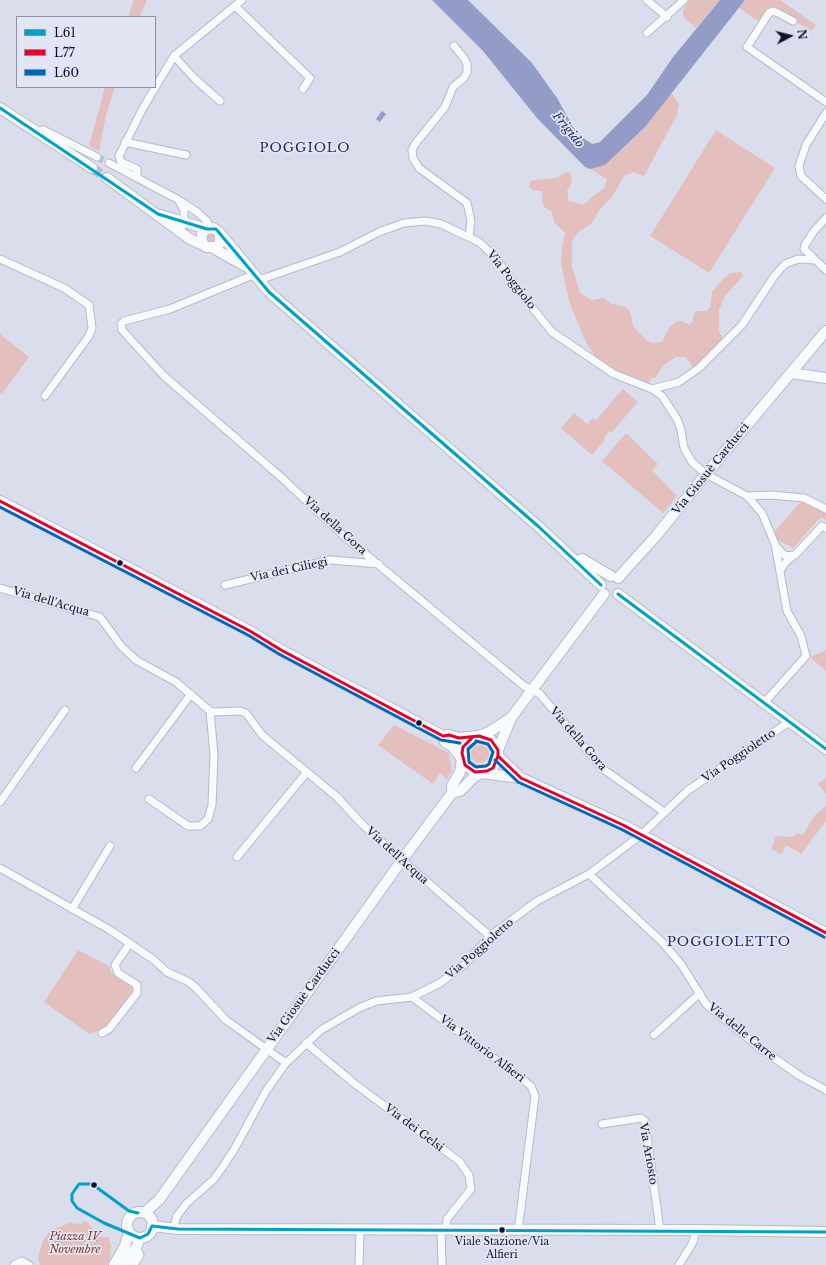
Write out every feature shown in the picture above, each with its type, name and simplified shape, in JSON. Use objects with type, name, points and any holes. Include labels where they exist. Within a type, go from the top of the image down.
[{"type":"main road","points":[[0,108],[92,168]]},
{"type":"main road","points":[[107,178],[158,214],[194,242],[208,247],[246,266]]},
{"type":"main road","points":[[158,214],[184,222],[216,229],[269,292],[467,463],[484,480],[576,560],[603,590],[613,597],[618,594],[621,585],[614,577],[579,556],[486,477],[467,463]]},
{"type":"main road","points":[[208,247],[201,236],[209,228]]},
{"type":"main road","points":[[208,247],[220,243],[220,234]]},
{"type":"main road","name":"Via Giosuè Carducci","points":[[614,577],[656,536],[825,331]]},
{"type":"main road","points":[[801,375],[803,358]]},
{"type":"main road","points":[[791,373],[826,378]]},
{"type":"main road","points":[[0,501],[250,631],[281,650],[443,736],[449,735],[459,738],[475,737],[490,740],[498,753],[521,778]]},
{"type":"main road","points":[[481,773],[493,768],[511,718],[603,590],[605,578],[614,577]]},
{"type":"main road","points":[[618,594],[826,749]]},
{"type":"main road","points":[[462,759],[463,747],[475,737],[489,732],[511,718]]},
{"type":"main road","points":[[443,736],[445,742],[453,747],[469,769],[481,773],[521,778],[641,834],[826,933]]},
{"type":"main road","name":"Via Giosuè Carducci","points":[[452,794],[452,786],[460,772],[462,759]]},
{"type":"main road","name":"Via Giosuè Carducci","points":[[144,1213],[158,1200],[266,1049],[296,1010],[402,860],[452,794],[460,791],[474,777],[481,773]]},
{"type":"main road","points":[[114,1265],[125,1246],[129,1232],[127,1224],[130,1217],[135,1214],[144,1213],[150,1218],[152,1226],[148,1234],[140,1238],[136,1248],[124,1265]]},
{"type":"main road","points":[[152,1226],[175,1229],[518,1231],[696,1230],[826,1232]]},
{"type":"main road","points":[[129,1232],[140,1238]]},
{"type":"street","points":[[156,86],[174,56],[242,0]]},
{"type":"street","points":[[647,0],[666,17]]},
{"type":"street","points":[[647,33],[684,0]]},
{"type":"street","points":[[235,6],[310,78],[303,89]]},
{"type":"street","points":[[792,21],[773,11],[770,13],[747,47],[826,102]]},
{"type":"street","points":[[454,46],[464,58],[467,64],[467,72],[464,78],[453,87],[445,107],[415,144],[412,150],[413,158],[419,168],[467,203],[471,221],[469,237]]},
{"type":"street","points":[[174,56],[195,79],[220,101]]},
{"type":"street","points":[[137,177],[137,169],[119,159],[125,142],[155,88]]},
{"type":"street","points":[[826,113],[806,145],[800,166],[802,176],[826,199]]},
{"type":"street","points":[[36,132],[44,130],[97,157]]},
{"type":"street","points":[[125,142],[186,156]]},
{"type":"street","points":[[109,163],[177,199],[197,212],[207,221],[209,228]]},
{"type":"street","points":[[177,199],[184,210],[182,234]]},
{"type":"street","points":[[826,218],[814,231],[804,249],[807,254],[826,270]]},
{"type":"street","name":"Via Poggiolo","points":[[256,278],[340,252],[379,232],[404,223],[426,221],[441,224],[479,242],[495,257],[518,290],[552,332],[614,374],[652,389],[670,408],[680,424],[684,448],[692,462],[706,474],[747,496]]},
{"type":"street","points":[[0,259],[64,288],[89,305],[92,328],[89,336],[45,396]]},
{"type":"street","points":[[652,389],[678,382],[699,368],[742,325],[775,275],[785,264],[798,259],[815,260]]},
{"type":"street","name":"Via della Gora","points":[[256,278],[170,309],[124,321],[121,324],[122,330],[164,376],[282,478],[345,537],[524,686],[540,694],[603,769],[664,812]]},
{"type":"street","points":[[747,496],[771,495],[804,498],[826,510]]},
{"type":"street","points":[[747,496],[762,513],[775,544],[787,611],[801,636],[806,656],[764,703]]},
{"type":"street","points":[[780,571],[785,563],[822,526],[826,528]]},
{"type":"street","points":[[775,544],[785,556],[794,555]]},
{"type":"street","name":"Via dei Ciliegi","points":[[225,585],[330,560],[379,564]]},
{"type":"street","name":"Via dell'Acqua","points":[[0,588],[100,617],[121,646],[136,660],[176,682],[212,712],[240,711],[246,713],[262,735],[337,797],[362,824],[490,936]]},
{"type":"street","points":[[136,768],[190,694]]},
{"type":"street","points":[[0,802],[65,710]]},
{"type":"street","points":[[149,798],[188,826],[200,826],[208,819],[212,805],[214,755],[212,712]]},
{"type":"street","name":"Via Poggioletto","points":[[175,1229],[177,1216],[186,1204],[214,1179],[222,1168],[235,1148],[266,1091],[286,1063],[321,1030],[358,1008],[376,1002],[412,997],[440,983],[465,964],[490,936],[537,901],[589,874],[641,834],[687,791],[789,722]]},
{"type":"street","points":[[237,857],[307,772]]},
{"type":"street","points":[[72,909],[110,846]]},
{"type":"street","points":[[0,869],[72,909],[130,944],[154,960],[167,972],[189,982],[226,1020],[286,1063]]},
{"type":"street","name":"Via delle Carre","points":[[589,874],[662,942],[682,964],[706,1004],[761,1049],[800,1076],[826,1090]]},
{"type":"street","points":[[102,1033],[109,1029],[136,993],[137,985],[118,973],[115,965],[130,944]]},
{"type":"street","name":"Via delle Carre","points":[[654,1035],[700,994]]},
{"type":"street","name":"Via Vittorio Alfieri","points":[[412,997],[531,1086],[535,1096],[518,1231]]},
{"type":"street","name":"Via dei Gelsi","points":[[306,1043],[355,1084],[459,1161],[469,1175],[471,1189],[447,1219],[444,1230]]},
{"type":"street","name":"Via Ariosto","points":[[602,1124],[641,1118],[645,1121],[660,1230]]},
{"type":"street","points":[[359,1265],[360,1230]]},
{"type":"street","points":[[442,1265],[444,1230]]},
{"type":"street","points":[[679,1265],[693,1242],[696,1230]]},
{"type":"street","points":[[134,1265],[140,1255],[136,1248]]},
{"type":"street","points":[[14,1265],[22,1261],[29,1265]]},
{"type":"green space","points":[[134,0],[147,0],[140,16],[128,16]]},
{"type":"green space","points":[[690,0],[720,0],[696,28],[684,18],[684,8]]},
{"type":"green space","points":[[745,0],[780,0],[816,25],[812,31],[773,9],[761,21],[756,20],[739,8]]},
{"type":"green space","points":[[105,88],[115,88],[106,115],[99,151],[89,146]]},
{"type":"green space","points":[[671,92],[679,104],[677,115],[644,176],[634,172],[624,176],[612,197],[601,208],[591,224],[578,232],[572,241],[572,266],[580,293],[593,300],[603,298],[612,304],[626,307],[630,311],[633,326],[647,341],[652,343],[662,342],[669,328],[677,321],[682,321],[690,325],[693,321],[695,311],[706,311],[710,308],[712,292],[722,280],[730,273],[741,272],[743,276],[725,296],[719,310],[719,331],[723,340],[694,369],[686,357],[676,357],[664,365],[655,378],[651,378],[648,384],[611,369],[595,356],[586,342],[570,304],[565,283],[561,261],[565,233],[554,222],[552,212],[543,206],[542,191],[532,190],[529,186],[531,181],[556,178],[570,172],[572,182],[567,191],[569,201],[583,205],[604,188],[607,179],[590,169],[605,165],[645,127]]},
{"type":"green space","points":[[716,130],[775,168],[709,273],[650,236]]},
{"type":"green space","points":[[209,233],[213,233],[215,234],[215,242],[209,243],[206,240],[206,236]]},
{"type":"green space","points":[[0,334],[29,357],[2,394],[0,392]]},
{"type":"green space","points":[[623,389],[638,402],[611,433],[609,432],[604,438],[605,440],[592,455],[561,428],[574,413],[587,424],[593,418],[596,420]]},
{"type":"green space","points":[[626,433],[658,464],[652,470],[677,496],[663,513],[602,461]]},
{"type":"green space","points":[[804,498],[826,509],[826,520],[821,517],[793,548],[778,540],[774,532]]},
{"type":"green space","points":[[826,650],[826,671],[810,657]]},
{"type":"green space","points":[[394,725],[449,753],[452,770],[447,779],[440,773],[433,784],[378,745]]},
{"type":"green space","points":[[476,745],[484,745],[489,750],[487,761],[484,763],[476,763],[471,758],[471,750]]},
{"type":"green space","points":[[826,778],[826,794],[818,784]]},
{"type":"green space","points":[[826,806],[826,821],[801,854],[786,845],[781,854],[771,849],[776,836],[792,837],[797,833],[803,835],[814,816]]},
{"type":"green space","points":[[78,950],[109,966],[111,973],[134,986],[133,992],[105,1028],[89,1034],[44,1002]]},
{"type":"green space","name":"Piazza IV Novembre","points":[[84,1221],[88,1222],[101,1237],[109,1237],[111,1246],[110,1259],[107,1265],[40,1265],[38,1257],[42,1243],[50,1230],[70,1223],[81,1224]]},
{"type":"water","name":"Frigido","points":[[432,0],[468,0],[532,63],[557,98],[577,134],[592,144],[600,142],[647,95],[673,57],[720,0],[745,0],[645,127],[605,165],[590,169],[585,167],[537,118],[483,51]]},
{"type":"water","points":[[382,111],[386,114],[380,122],[376,119]]},
{"type":"water","points":[[61,1233],[61,1240],[96,1239],[98,1241],[62,1242],[57,1246],[53,1245]]},
{"type":"tunnel","points":[[97,157],[109,163]]},
{"type":"tunnel","points":[[92,168],[107,178]]},
{"type":"transit line","name":"L61","points":[[0,108],[158,214],[207,229],[216,229],[269,292],[539,527],[601,585]]},
{"type":"transit line","name":"L77","points":[[0,501],[250,631],[281,650],[443,736],[449,735],[459,738],[479,736],[491,740],[498,750],[498,756],[493,768],[487,771],[475,772],[465,765],[462,753],[463,747],[472,738]]},
{"type":"transit line","name":"L60","points":[[0,507],[248,635],[279,654],[441,740],[460,743]]},
{"type":"transit line","name":"L61","points":[[618,594],[826,749]]},
{"type":"transit line","name":"L60","points":[[476,741],[488,744],[493,752],[489,764],[486,766],[476,767],[469,762],[468,749],[476,742]]},
{"type":"transit line","name":"L77","points":[[498,756],[521,778],[623,825],[826,933]]},
{"type":"transit line","name":"L60","points":[[495,760],[518,782],[621,829],[824,937]]},
{"type":"transit line","name":"L61","points":[[138,1213],[129,1211],[92,1184],[79,1184],[72,1194],[72,1201],[77,1208],[104,1223],[140,1238],[148,1234],[152,1226],[178,1229],[826,1232]]},
{"type":"place","name":"Viale Stazione/Via Alfieri","points":[[502,1230]]},
{"type":"district","name":"POGGIOLO","points":[[305,148]]},
{"type":"district","name":"POGGIOLETTO","points":[[729,942]]}]
